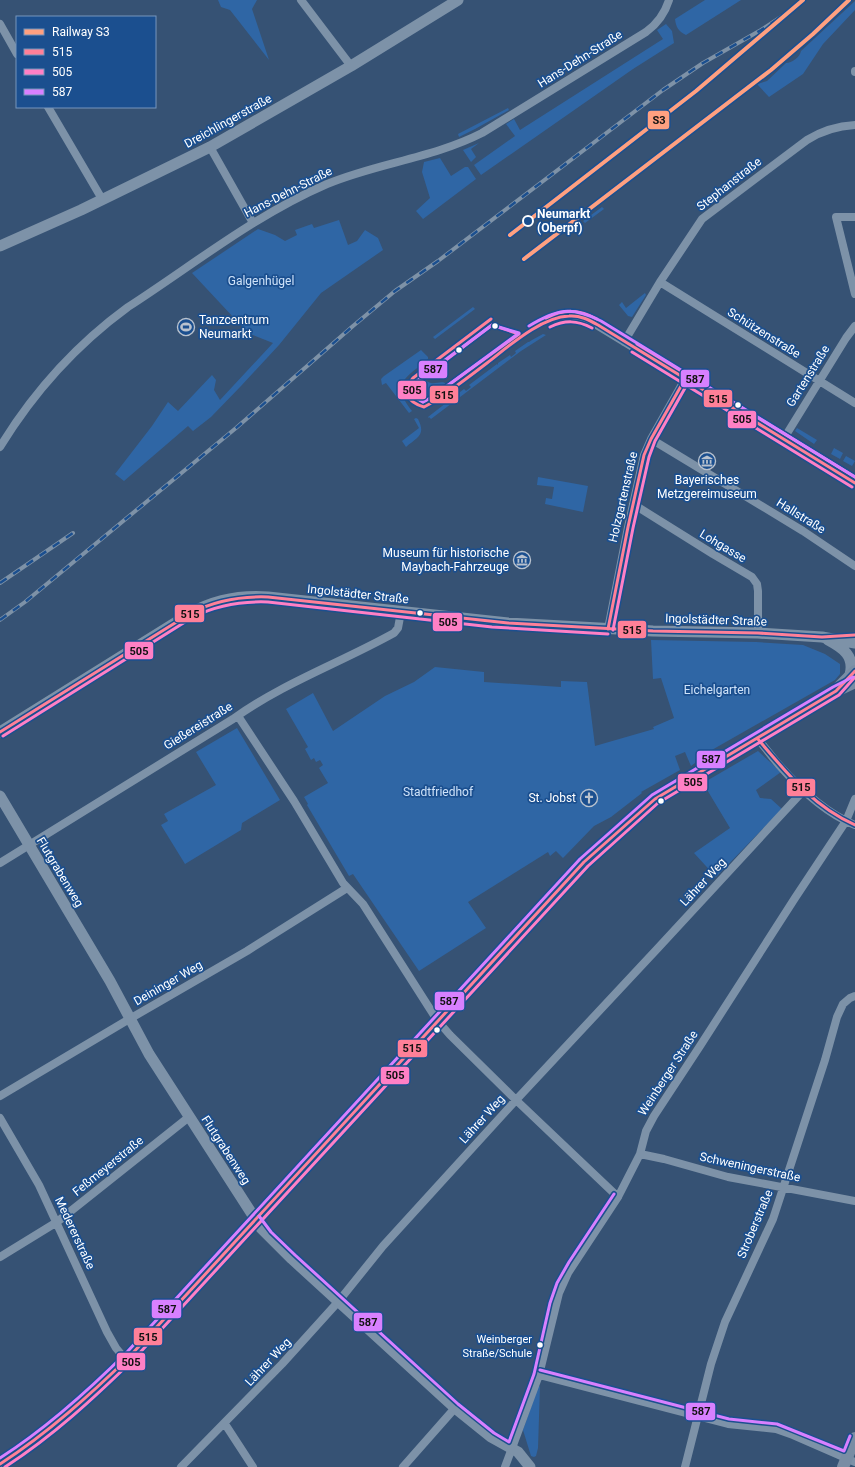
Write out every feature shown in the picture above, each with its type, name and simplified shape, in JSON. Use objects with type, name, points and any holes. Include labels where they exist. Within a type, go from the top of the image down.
[{"type":"main road","points":[[0,1464],[45,1433],[69,1414],[126,1360],[437,1020],[579,868],[612,836],[655,799],[836,692],[853,676]]},
{"type":"main road","points":[[848,1462],[855,1438]]},
{"type":"street","points":[[301,0],[351,66]]},
{"type":"street","name":"Dreichlingerstraße","points":[[0,246],[81,210],[210,147],[351,66],[458,0]]},
{"type":"street","name":"Hans-Dehn-Straße","points":[[0,447],[39,390],[78,349],[114,317],[253,222],[329,183],[371,168],[441,150],[482,133],[646,32],[657,22],[665,10],[669,0]]},
{"type":"street","points":[[0,24],[16,52]]},
{"type":"street","points":[[49,108],[102,199]]},
{"type":"street","name":"Stephanstraße","points":[[624,342],[697,224],[706,215],[767,169],[820,132],[840,126],[855,125]]},
{"type":"street","points":[[210,147],[253,222]]},
{"type":"street","points":[[855,217],[836,217],[855,294]]},
{"type":"street","name":"Schützenstraße","points":[[660,282],[855,403]]},
{"type":"street","points":[[562,316],[573,316],[586,319],[855,484]]},
{"type":"street","name":"Gartenstraße","points":[[783,440],[846,338],[855,326]]},
{"type":"street","name":"Holzgartenstraße","points":[[608,629],[644,455],[651,439],[685,379]]},
{"type":"street","name":"Hallstraße","points":[[651,439],[803,531],[855,566]]},
{"type":"street","name":"Lohgasse","points":[[633,504],[752,577],[757,584],[758,591],[758,633]]},
{"type":"street","name":"Ingolstädter Straße","points":[[0,732],[202,607],[221,600],[252,596],[508,623],[608,629],[758,633],[822,637],[855,643]]},
{"type":"street","name":"Gießereistraße","points":[[0,863],[285,686],[394,633],[398,628],[401,612]]},
{"type":"street","name":"Ingolstädter Straße","points":[[822,637],[855,635]]},
{"type":"street","points":[[822,637],[837,645],[847,653],[852,662],[853,676]]},
{"type":"street","points":[[238,716],[299,809],[337,873],[347,888],[363,904],[437,1020],[516,1100],[618,1198]]},
{"type":"street","points":[[757,738],[778,764],[824,808],[855,825]]},
{"type":"street","name":"Lährer Weg","points":[[181,1467],[225,1424],[282,1364],[338,1302],[383,1246],[516,1100],[804,790]]},
{"type":"street","name":"Flutgrabenweg","points":[[0,796],[110,981],[150,1054],[264,1232],[338,1302],[455,1408],[491,1437],[520,1454],[530,1467]]},
{"type":"street","name":"Weinberger Straße","points":[[505,1467],[539,1375],[562,1285],[573,1265],[618,1198],[640,1154],[646,1131],[654,1116],[846,821],[855,799]]},
{"type":"street","name":"Deininger Weg","points":[[0,1096],[247,951],[347,888]]},
{"type":"street","name":"Stroberstraße","points":[[685,1467],[711,1364],[725,1322],[773,1219],[825,1060],[837,1017],[843,1004],[855,996]]},
{"type":"street","name":"Feßmeyerstraße","points":[[0,1256],[57,1222],[189,1117]]},
{"type":"street","name":"Medererstraße","points":[[0,1118],[39,1186],[107,1332],[120,1354],[126,1360]]},
{"type":"street","name":"Schweningerstraße","points":[[640,1154],[664,1159],[717,1175],[855,1201]]},
{"type":"street","points":[[539,1375],[728,1424],[776,1429],[793,1435],[848,1462]]},
{"type":"street","points":[[403,1467],[455,1408]]},
{"type":"street","points":[[225,1424],[253,1467]]},
{"type":"green space","points":[[218,0],[257,0],[252,9],[269,60],[230,10],[221,7]]},
{"type":"green space","points":[[705,0],[741,0],[686,35],[681,32],[675,19]]},
{"type":"green space","points":[[855,1],[855,10],[823,44],[803,74],[769,97],[757,84],[767,81],[786,63],[795,59],[801,51]]},
{"type":"green space","points":[[666,24],[672,31],[674,43],[633,69],[481,175],[474,165],[515,136],[506,124],[514,119],[520,130],[663,39],[657,30]]},
{"type":"green space","points":[[508,108],[509,110],[459,137],[458,134]]},
{"type":"green space","points":[[479,143],[471,149],[476,157],[471,162],[463,150]]},
{"type":"green space","points":[[440,158],[451,176],[465,167],[468,167],[476,179],[423,219],[416,211],[430,198],[422,172],[424,162]]},
{"type":"green space","points":[[602,207],[604,209],[585,223],[583,221]]},
{"type":"green space","name":"Galgenhügel","points":[[339,220],[348,245],[357,241],[365,230],[378,238],[383,250],[321,293],[279,345],[211,417],[193,431],[188,426],[124,481],[115,474],[152,426],[168,402],[178,411],[212,375],[216,380],[214,390],[220,400],[273,343],[248,333],[192,273],[258,229],[275,235],[285,241],[297,235],[295,230],[312,224],[314,228]]},
{"type":"green space","points":[[645,293],[646,295],[632,317],[628,316],[619,305],[622,302],[626,308]]},
{"type":"green space","points":[[473,307],[475,309],[435,339],[433,337]]},
{"type":"green space","points":[[543,334],[546,335],[521,351],[431,419],[429,417],[428,418],[428,417],[446,403],[448,403],[447,402],[464,389],[466,391],[471,387],[469,385],[497,364],[498,365],[498,363],[510,355],[511,357],[516,353],[515,351]]},
{"type":"green space","points":[[421,350],[428,357],[428,359],[408,376],[401,387],[405,401],[412,411],[409,413],[386,383],[382,385],[381,379]]},
{"type":"green space","points":[[421,380],[431,383],[443,382],[447,384],[432,398],[422,401],[413,397],[412,394],[414,387]]},
{"type":"green space","points":[[416,418],[420,424],[420,435],[406,447],[402,441],[419,428],[414,419]]},
{"type":"green space","points":[[797,428],[817,440],[814,444],[795,431]]},
{"type":"green space","points":[[834,448],[843,453],[840,459],[831,454]]},
{"type":"green space","points":[[846,456],[855,461],[852,466],[843,461]]},
{"type":"green space","points":[[538,477],[588,486],[583,512],[545,504],[546,498],[552,499],[554,487],[537,485]]},
{"type":"green space","name":"Stadtfriedhof","points":[[651,640],[756,642],[803,645],[825,654],[840,664],[840,674],[835,680],[696,759],[695,763],[691,766],[685,752],[675,756],[680,770],[641,792],[642,793],[611,817],[594,826],[563,858],[556,851],[550,856],[548,852],[468,902],[486,928],[419,971],[353,874],[349,876],[307,805],[308,804],[304,797],[328,783],[319,768],[323,765],[320,760],[316,762],[314,758],[311,760],[305,749],[308,747],[286,709],[313,693],[333,731],[385,696],[414,682],[435,667],[484,672],[484,682],[561,687],[561,681],[587,682],[595,746],[654,729],[653,727],[674,718],[661,678],[653,679]]},
{"type":"green space","points":[[237,728],[280,800],[242,823],[241,830],[185,864],[161,825],[168,821],[164,814],[216,785],[196,752]]},
{"type":"green space","points":[[758,751],[781,772],[756,790],[760,798],[771,799],[782,809],[716,877],[694,853],[730,828],[703,783]]},
{"type":"green space","points":[[540,1386],[538,1448],[536,1456],[534,1457],[531,1456],[523,1430],[538,1387]]},
{"type":"railway","points":[[0,620],[25,602],[236,428],[395,291],[438,261],[663,90],[703,63],[761,30],[784,15],[802,0]]},
{"type":"railway","points":[[0,583],[73,533]]},
{"type":"rail line","name":"S3","points":[[510,235],[696,91],[803,0]]},
{"type":"rail line","name":"S3","points":[[524,259],[771,70],[813,34],[849,0]]},
{"type":"transit line","name":"505","points":[[546,318],[559,313],[572,311],[584,313],[597,319]]},
{"type":"transit line","name":"587","points":[[529,326],[548,316],[564,312],[581,313],[601,321],[855,477]]},
{"type":"transit line","name":"515","points":[[491,319],[413,378],[407,392],[410,399],[418,405],[424,407],[448,392],[515,341],[547,321],[569,316],[577,316],[598,325],[855,483]]},
{"type":"transit line","name":"505","points":[[550,327],[566,322],[576,322],[592,328]]},
{"type":"transit line","name":"505","points":[[492,325],[519,334],[432,397],[423,402],[414,397],[412,389],[417,382],[492,325]]},
{"type":"transit line","name":"587","points":[[492,325],[519,333],[432,397],[423,402],[415,397],[412,388],[417,381],[492,325]]},
{"type":"transit line","name":"505","points":[[637,344],[855,477]]},
{"type":"transit line","name":"505","points":[[632,352],[852,487]]},
{"type":"transit line","name":"515","points":[[608,629],[644,455],[651,439],[685,379]]},
{"type":"transit line","name":"505","points":[[613,630],[649,457],[655,441],[689,381]]},
{"type":"transit line","name":"515","points":[[0,732],[191,613],[219,602],[238,598],[268,597],[508,623],[653,631],[758,633],[822,637],[855,635]]},
{"type":"transit line","name":"505","points":[[3,736],[193,617],[211,609],[229,605],[248,602],[268,602],[492,627],[608,634]]},
{"type":"transit line","name":"515","points":[[0,1464],[35,1440],[68,1413],[131,1355],[584,862],[655,799],[836,691],[855,671]]},
{"type":"transit line","name":"587","points":[[0,1458],[51,1422],[128,1351],[580,859],[652,795],[833,687],[853,677]]},
{"type":"transit line","name":"505","points":[[5,1467],[40,1443],[73,1416],[135,1358],[588,866],[658,803],[839,695],[855,677]]},
{"type":"transit line","name":"515","points":[[757,738],[790,776],[813,798],[825,808],[855,825]]},
{"type":"transit line","name":"587","points":[[259,1216],[271,1232],[295,1255],[458,1404],[494,1433],[509,1442],[534,1374],[550,1303],[557,1283],[569,1262],[614,1194]]},
{"type":"transit line","name":"587","points":[[540,1370],[729,1419],[777,1424],[844,1451],[850,1436]]},
{"type":"place","name":"Neumarkt (Oberpf)","points":[[528,221]]},
{"type":"place","name":"Tanzcentrum Neumarkt","points":[[186,327]]},
{"type":"place","name":"Bayerisches Metzgereimuseum","points":[[707,461]]},
{"type":"place","name":"Museum für historische Maybach-Fahrzeuge","points":[[522,560]]},
{"type":"place","name":"St. Jobst","points":[[589,798]]},
{"type":"place","name":"Weinberger Straße/Schule","points":[[540,1345]]},
{"type":"park label","name":"Eichelgarten","points":[[717,690]]}]
